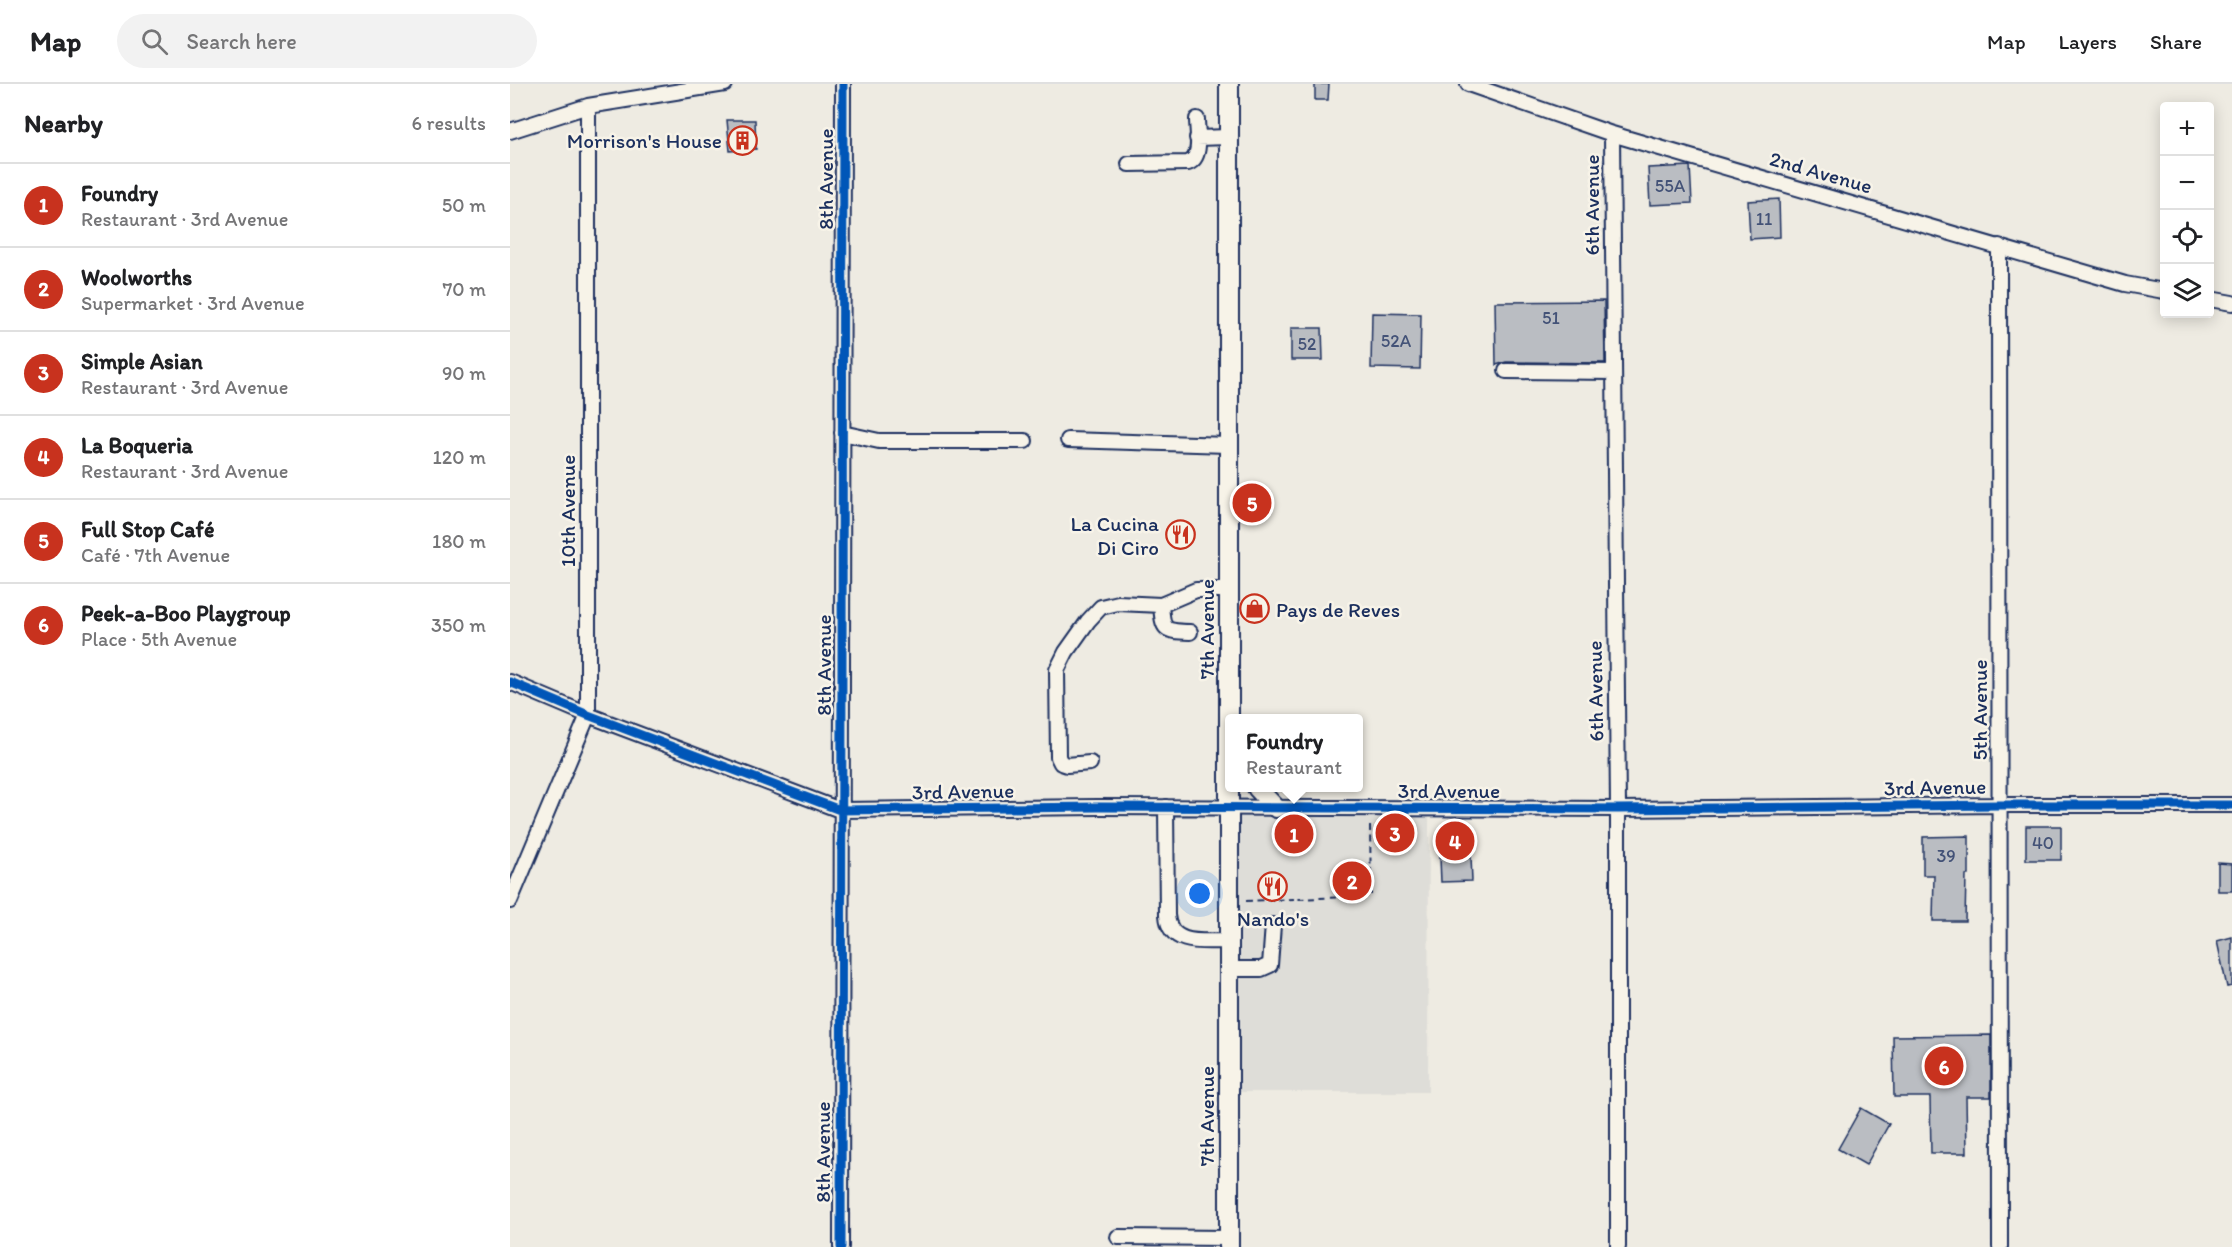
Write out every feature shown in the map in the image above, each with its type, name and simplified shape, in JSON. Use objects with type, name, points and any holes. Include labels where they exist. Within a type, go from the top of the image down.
[{"type":"main road","name":"7th Avenue","points":[[1229,84],[1229,714]]},
{"type":"main road","name":"7th Avenue","points":[[1228,792],[1229,1242]]},
{"type":"main road","points":[[1261,792],[1276,807]]},
{"type":"street","points":[[510,131],[588,106],[724,84]]},
{"type":"street","name":"8th Avenue","points":[[841,1247],[843,84]]},
{"type":"street","name":"2nd Avenue","points":[[1468,84],[1612,134],[2125,284],[2160,290]]},
{"type":"street","name":"10th Avenue","points":[[510,901],[588,715],[588,106]]},
{"type":"street","points":[[1130,164],[1194,161],[1197,156],[1197,119]]},
{"type":"street","name":"6th Avenue","points":[[1612,134],[1618,809],[1618,1247]]},
{"type":"street","points":[[1197,138],[1229,137]]},
{"type":"street","name":"5th Avenue","points":[[1999,246],[2000,1247]]},
{"type":"street","points":[[2214,300],[2232,303]]},
{"type":"street","points":[[1506,371],[1613,372]]},
{"type":"street","points":[[842,433],[879,441],[1025,441]]},
{"type":"street","points":[[1068,440],[1228,445]]},
{"type":"street","points":[[1090,763],[1067,765],[1061,763],[1058,757],[1057,670],[1066,652],[1088,621],[1101,607],[1118,603],[1161,605],[1196,590],[1228,590]]},
{"type":"street","points":[[1161,605],[1162,624],[1166,629],[1190,632]]},
{"type":"street","name":"3rd Avenue","points":[[510,681],[588,715],[840,810],[1166,807],[1618,809],[2232,805]]},
{"type":"street","points":[[1166,807],[1169,926],[1176,936],[1187,940],[1228,941]]},
{"type":"street","points":[[1228,969],[1261,969],[1270,964],[1273,925]]},
{"type":"street","points":[[1118,1237],[1229,1242]]},
{"type":"path","points":[[1240,901],[1371,897],[1370,824]]},
{"type":"shaded area","points":[[1234,812],[1429,813],[1428,1092],[1238,1092]]},
{"type":"building","points":[[1315,84],[1329,84],[1328,100],[1315,100]]},
{"type":"building","name":"Morrison's House","points":[[727,120],[755,120],[756,149],[730,151]]},
{"type":"building","points":[[1690,166],[1692,203],[1650,205],[1648,168]]},
{"type":"building","points":[[1779,199],[1780,237],[1750,239],[1748,201]]},
{"type":"building","points":[[1604,301],[1605,363],[1506,362],[1496,365],[1495,302]]},
{"type":"building","points":[[1372,313],[1421,314],[1420,369],[1371,368]]},
{"type":"building","points":[[1291,328],[1322,328],[1323,360],[1291,360]]},
{"type":"building","points":[[2026,826],[2061,826],[2061,860],[2026,860]]},
{"type":"building","points":[[1470,832],[1472,881],[1441,882],[1439,833]]},
{"type":"building","points":[[1969,836],[1969,875],[1966,875],[1965,921],[1933,921],[1934,875],[1923,875],[1923,837]]},
{"type":"building","points":[[2218,863],[2232,864],[2232,891],[2218,891]]},
{"type":"building","points":[[2232,937],[2232,986],[2227,987],[2217,941]]},
{"type":"building","points":[[1991,1035],[1991,1097],[1966,1097],[1967,1153],[1931,1153],[1930,1097],[1894,1097],[1893,1036]]},
{"type":"building","points":[[1861,1108],[1889,1124],[1866,1165],[1838,1149]]},
{"type":"cycle path","points":[[841,1247],[843,84]]},
{"type":"cycle path","points":[[510,682],[588,715],[840,810],[1098,807],[1618,809],[2232,805]]},
{"type":"place","name":"Morrison's House","points":[[743,140]]},
{"type":"place","name":"Full Stop Café","points":[[1252,503]]},
{"type":"place","name":"La Cucina Di Ciro","points":[[1180,535]]},
{"type":"place","name":"Pays de Reves","points":[[1255,609]]},
{"type":"place","name":"Simple Asian","points":[[1395,833]]},
{"type":"place","name":"Foundry","points":[[1294,834]]},
{"type":"place","name":"La Boqueria","points":[[1455,841]]},
{"type":"place","name":"Woolworths","points":[[1352,881]]},
{"type":"place","name":"Nando's","points":[[1273,887]]},
{"type":"place","name":"Peek-a-Boo Playgroup","points":[[1944,1066]]}]
